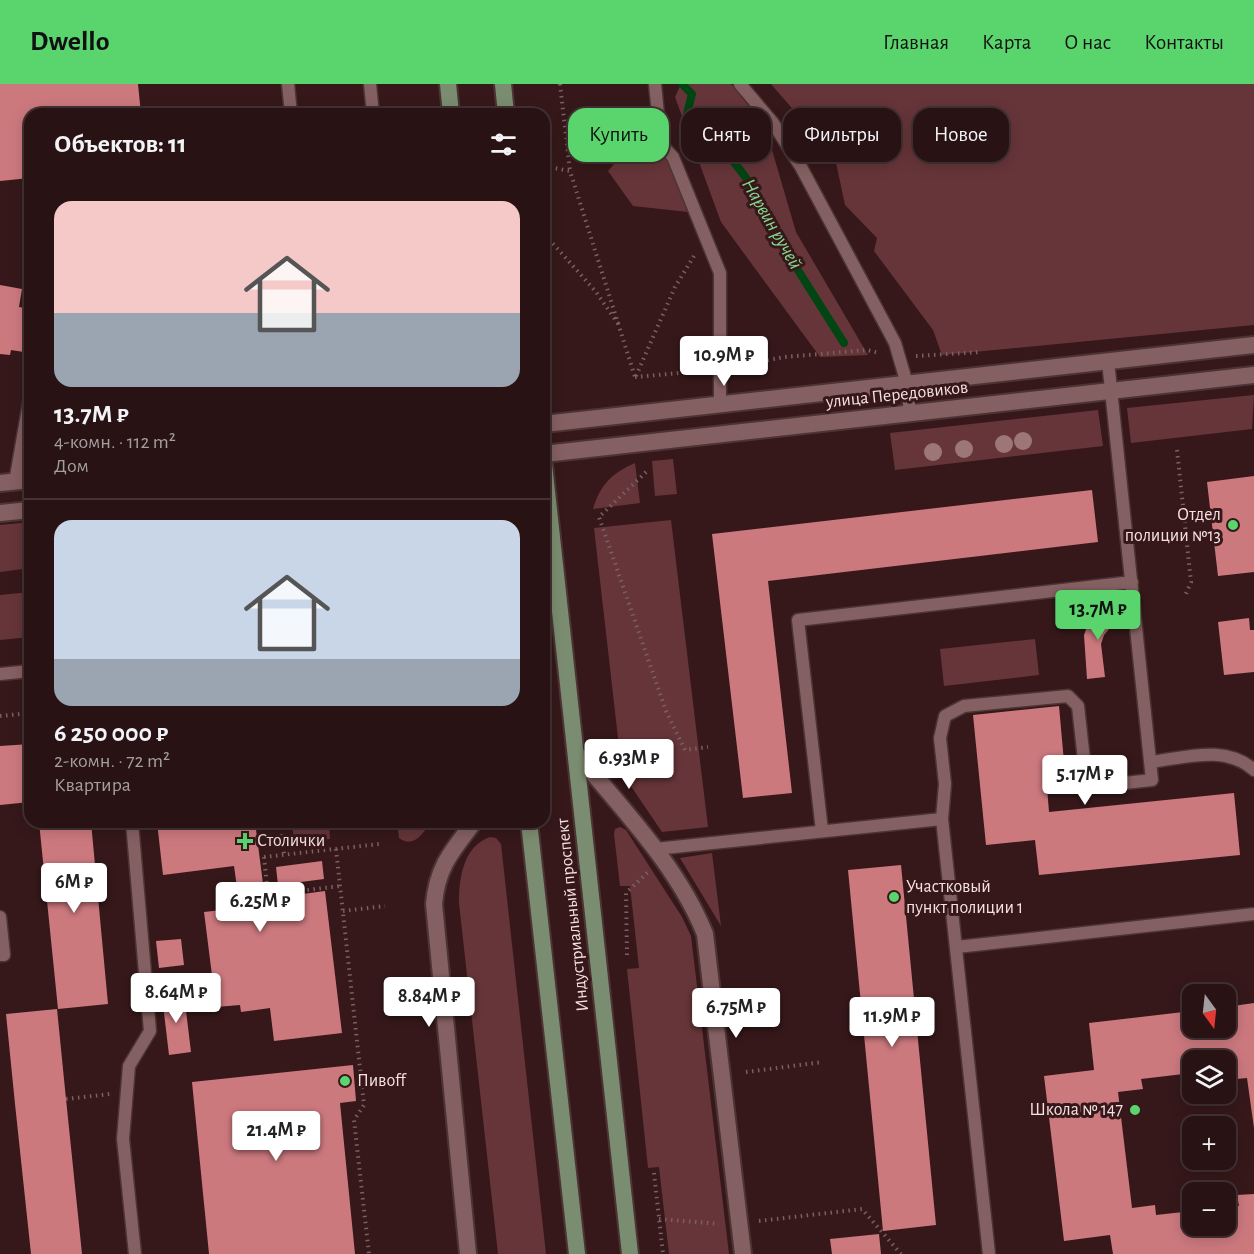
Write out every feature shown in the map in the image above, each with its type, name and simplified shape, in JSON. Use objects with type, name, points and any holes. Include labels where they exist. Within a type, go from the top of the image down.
[{"type":"main road","points":[[448,84],[450,108]]},
{"type":"main road","points":[[503,84],[505,108]]},
{"type":"main road","name":"Индустриальный проспект","points":[[550,518],[630,1254]]},
{"type":"main road","name":"Индустриальный проспект","points":[[530,828],[577,1254]]},
{"type":"street","name":"улица Передовиков","points":[[550,423],[1254,345]]},
{"type":"street","name":"улица Передовиков","points":[[550,453],[1254,375]]},
{"type":"street","points":[[0,513],[24,511]]},
{"type":"street","points":[[576,753],[655,849],[698,916],[705,934],[742,1254]]},
{"type":"street","points":[[468,1254],[434,904],[436,884],[444,862],[470,828]]},
{"type":"lane","points":[[288,84],[290,108]]},
{"type":"lane","points":[[370,84],[372,108]]},
{"type":"lane","points":[[655,84],[661,144],[673,157],[720,273],[720,405]]},
{"type":"lane","points":[[740,84],[773,123],[801,166],[895,343],[907,384],[910,413]]},
{"type":"lane","points":[[989,1254],[942,819],[945,784],[940,738],[945,716],[964,706],[1068,696],[1078,706],[1087,787],[1152,780],[1108,361]]},
{"type":"lane","points":[[15,482],[24,431]]},
{"type":"lane","points":[[822,831],[798,620],[1132,582]]},
{"type":"lane","points":[[0,674],[24,672]]},
{"type":"lane","points":[[1150,762],[1223,754],[1243,760],[1254,770]]},
{"type":"lane","points":[[655,849],[942,819]]},
{"type":"lane","points":[[133,828],[150,1031],[129,1066],[126,1092],[123,1139],[135,1254]]},
{"type":"lane","points":[[957,947],[1254,914]]},
{"type":"lane","points":[[0,917],[4,955],[0,955]]},
{"type":"path","points":[[560,84],[570,171],[635,377]]},
{"type":"path","points":[[550,167],[570,171]]},
{"type":"path","points":[[635,377],[675,287],[706,236]]},
{"type":"path","points":[[550,240],[596,292],[621,328]]},
{"type":"path","points":[[635,377],[720,369],[784,357],[867,350],[899,357],[984,351]]},
{"type":"path","points":[[1177,450],[1191,582],[1185,596]]},
{"type":"path","points":[[646,472],[599,517],[666,711],[685,750],[708,747]]},
{"type":"path","points":[[0,716],[24,714]]},
{"type":"path","points":[[280,828],[282,851]]},
{"type":"path","points":[[340,886],[268,895],[264,856],[282,851],[336,849],[379,844]]},
{"type":"path","points":[[336,849],[364,1106],[354,1120],[369,1254]]},
{"type":"path","points":[[627,955],[626,893],[651,869],[655,849]]},
{"type":"path","points":[[343,911],[385,906]]},
{"type":"path","points":[[746,1072],[823,1062]]},
{"type":"path","points":[[66,1099],[126,1092]]},
{"type":"path","points":[[654,1173],[663,1254]]},
{"type":"path","points":[[763,1220],[862,1209],[901,1254]]},
{"type":"path","points":[[659,1219],[723,1224]]},
{"type":"shaded area","points":[[681,84],[731,84],[750,108],[681,108],[681,113],[675,97]]},
{"type":"shaded area","points":[[771,84],[1254,84],[1254,325],[942,355],[933,330],[874,251],[877,238],[845,205],[836,162],[901,162],[901,108],[792,108]]},
{"type":"shaded area","points":[[771,147],[796,232],[868,355],[820,357],[721,222],[699,162],[771,162]]},
{"type":"shaded area","points":[[616,162],[669,162],[688,212],[633,206],[608,171]]},
{"type":"shaded area","points":[[1254,395],[1252,429],[1131,443],[1127,408]]},
{"type":"shaded area","points":[[1098,410],[1103,446],[895,470],[890,433]]},
{"type":"shaded area","points":[[673,459],[677,494],[655,496],[652,461]]},
{"type":"shaded area","points":[[635,463],[640,503],[593,509],[599,493],[608,481]]},
{"type":"shaded area","points":[[671,520],[708,827],[662,832],[622,773],[594,528]]},
{"type":"shaded area","points":[[24,523],[24,569],[0,572],[0,525]]},
{"type":"shaded area","points":[[24,593],[24,638],[0,640],[0,595]]},
{"type":"shaded area","points":[[1035,639],[1039,675],[944,686],[940,649]]},
{"type":"shaded area","points":[[620,827],[626,830],[682,917],[691,936],[729,1254],[669,1254],[659,1167],[648,1168],[627,969],[639,968],[630,886],[620,886],[614,834],[615,829]]},
{"type":"shaded area","points":[[293,828],[329,828],[330,839],[294,842]]},
{"type":"shaded area","points":[[398,828],[427,828],[414,841],[404,841],[399,838]]},
{"type":"shaded area","points":[[490,837],[496,838],[501,844],[546,1254],[498,1254],[459,903],[464,864],[474,848],[481,841]]},
{"type":"shaded area","points":[[712,853],[721,926],[680,858]]},
{"type":"building","points":[[0,84],[138,84],[140,108],[24,108],[24,179],[0,181]]},
{"type":"building","points":[[0,285],[22,289],[19,307],[24,308],[24,352],[11,350],[10,355],[0,354]]},
{"type":"building","name":"Отдел полиции №13","points":[[1254,476],[1254,572],[1218,576],[1207,482]]},
{"type":"building","points":[[1092,490],[1098,542],[768,581],[792,793],[743,798],[712,534]]},
{"type":"building","points":[[1106,604],[1120,616],[1104,635],[1101,644],[1105,677],[1087,679],[1084,635],[1088,624]]},
{"type":"building","points":[[1249,618],[1250,630],[1254,630],[1254,672],[1224,675],[1218,622]]},
{"type":"building","points":[[1059,706],[1065,773],[1046,775],[1049,812],[1234,793],[1240,855],[1039,875],[1035,840],[986,845],[973,715]]},
{"type":"building","points":[[24,744],[24,803],[0,805],[0,746]]},
{"type":"building","points":[[40,828],[92,828],[108,1004],[58,1009]]},
{"type":"building","points":[[158,828],[256,828],[265,899],[325,891],[342,1033],[274,1041],[270,1008],[241,1012],[240,1005],[216,1007],[204,912],[230,909],[229,904],[239,902],[234,866],[163,875]]},
{"type":"building","points":[[322,861],[324,879],[278,885],[276,867]]},
{"type":"building","points":[[901,865],[936,1225],[883,1231],[848,870]]},
{"type":"building","points":[[181,939],[184,965],[159,968],[156,941]]},
{"type":"building","points":[[184,994],[191,1052],[169,1055],[162,996]]},
{"type":"building","points":[[1254,1003],[1254,1128],[1247,1078],[1236,1079],[1236,1050],[1182,1050],[1182,1074],[1141,1079],[1143,1089],[1118,1092],[1132,1208],[1155,1205],[1156,1215],[1182,1212],[1182,1236],[1236,1236],[1236,1206],[1239,1206],[1237,1195],[1254,1194],[1254,1254],[1113,1254],[1110,1235],[1064,1241],[1044,1076],[1094,1070],[1089,1023],[1182,1012],[1182,1038],[1236,1038],[1236,1006]]},
{"type":"building","points":[[57,1009],[82,1254],[31,1254],[6,1014]]},
{"type":"building","points":[[353,1065],[356,1101],[340,1103],[355,1254],[209,1254],[192,1082]]},
{"type":"building","points":[[879,1234],[881,1254],[832,1254],[830,1239]]},
{"type":"waterway","name":"Нарвин ручей","points":[[682,84],[692,94],[687,114],[714,136],[753,187],[770,226],[844,343]]},
{"type":"place","name":"Отдел полиции №13","points":[[1233,525]]},
{"type":"place","name":"Столички","points":[[245,841]]},
{"type":"place","name":"Участковый пункт полиции 1","points":[[894,897]]},
{"type":"place","name":"Пивoff","points":[[345,1081]]},
{"type":"place","name":"Школа № 147","points":[[1135,1110]]}]
